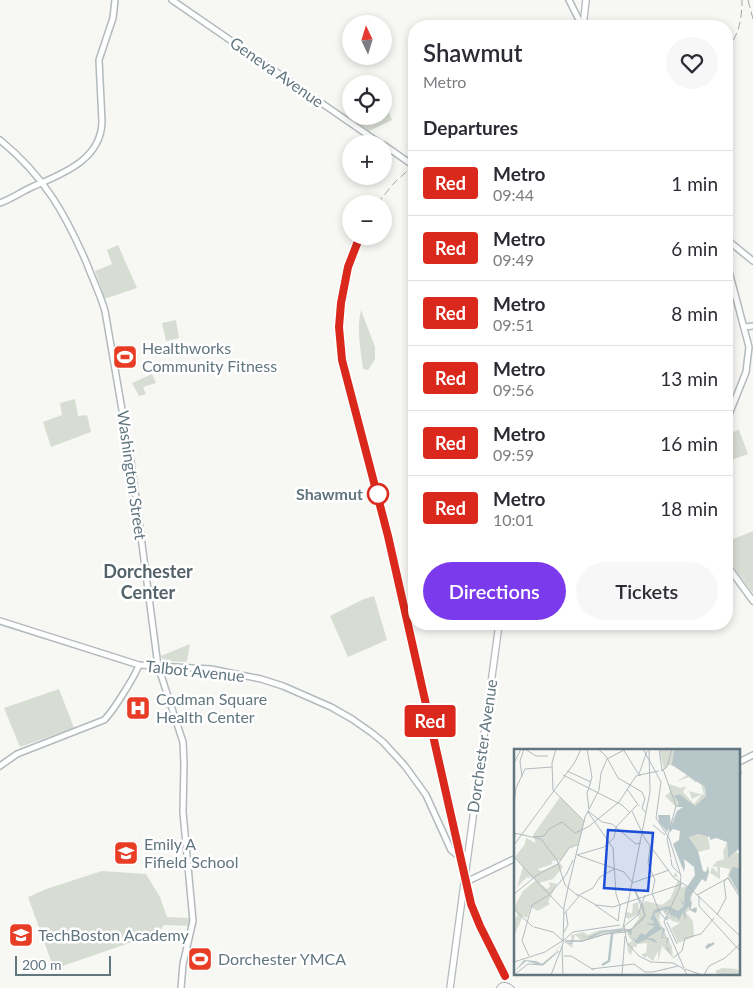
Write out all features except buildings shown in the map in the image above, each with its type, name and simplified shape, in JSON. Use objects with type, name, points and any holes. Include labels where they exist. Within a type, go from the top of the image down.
[{"type":"main road","points":[[0,203],[70,170],[83,161],[98,143],[102,130],[99,60],[113,18],[114,0]]},
{"type":"main road","name":"Geneva Avenue","points":[[172,0],[370,135]]},
{"type":"main road","points":[[569,0],[579,20]]},
{"type":"main road","points":[[583,20],[586,0]]},
{"type":"main road","name":"Washington Street","points":[[0,140],[43,182],[68,223],[97,287],[104,310],[132,468],[158,666],[179,727],[184,754],[183,812],[193,921],[183,964],[181,988]]},
{"type":"main road","name":"Geneva Avenue","points":[[392,150],[408,162]]},
{"type":"main road","points":[[733,247],[753,261]]},
{"type":"main road","points":[[733,285],[749,347],[748,366],[733,404]]},
{"type":"main road","points":[[745,328],[753,326]]},
{"type":"main road","points":[[733,574],[753,601]]},
{"type":"main road","name":"Talbot Avenue","points":[[0,621],[139,665],[211,669],[261,679],[315,699],[348,716],[383,742],[405,766],[426,794],[450,848],[456,854],[467,855]]},
{"type":"main road","name":"Dorchester Avenue","points":[[450,988],[498,630]]},
{"type":"main road","points":[[0,766],[17,754],[104,720],[114,709],[139,665]]},
{"type":"main road","points":[[740,762],[753,755]]},
{"type":"main road","points":[[464,883],[514,859]]},
{"type":"shaded area","points":[[360,125],[382,125],[369,131]]},
{"type":"shaded area","points":[[118,245],[137,288],[104,299],[95,271],[112,264],[107,250]]},
{"type":"shaded area","points":[[361,310],[375,347],[375,359],[368,370],[363,369],[360,347],[359,325]]},
{"type":"shaded area","points":[[176,320],[179,338],[166,341],[162,323]]},
{"type":"shaded area","points":[[152,374],[156,383],[143,387],[146,394],[139,396],[132,383]]},
{"type":"shaded area","points":[[75,399],[78,416],[87,415],[91,432],[51,447],[43,422],[62,415],[60,403]]},
{"type":"shaded area","points":[[739,430],[748,454],[733,459],[733,432]]},
{"type":"shaded area","points":[[753,531],[753,593],[733,567],[733,539]]},
{"type":"shaded area","points":[[374,596],[387,640],[348,657],[330,616]]},
{"type":"shaded area","points":[[190,644],[186,662],[163,661],[161,656]]},
{"type":"shaded area","points":[[59,689],[74,728],[20,747],[4,708]]},
{"type":"shaded area","points":[[102,871],[146,874],[160,897],[167,917],[191,918],[192,926],[164,925],[158,933],[54,969],[28,897],[49,888]]},
{"type":"tram line","points":[[496,988],[503,982],[515,988]]},
{"type":"railway","points":[[733,40],[739,27],[742,0]]},
{"type":"railway","points":[[748,0],[753,19]]},
{"type":"railway","points":[[384,195],[408,170]]},
{"type":"railway","points":[[348,267],[357,245]]},
{"type":"metro line","name":"Red","points":[[356,245],[348,267],[339,317],[341,351],[350,394],[378,494],[408,624]]},
{"type":"metro line","name":"Red","points":[[409,630],[471,904],[505,976]]},
{"type":"place","name":"Healthworks Community Fitness","points":[[125,357]]},
{"type":"place","name":"Shawmut","points":[[378,494]]},
{"type":"place","name":"Codman Square Health Center","points":[[138,708]]},
{"type":"place","name":"Emily A Fifield School","points":[[126,853]]},
{"type":"place","name":"TechBoston Academy","points":[[21,935]]},
{"type":"place","name":"Dorchester YMCA","points":[[200,959]]},
{"type":"district","name":"Dorchester Center","points":[[148,582]]}]
